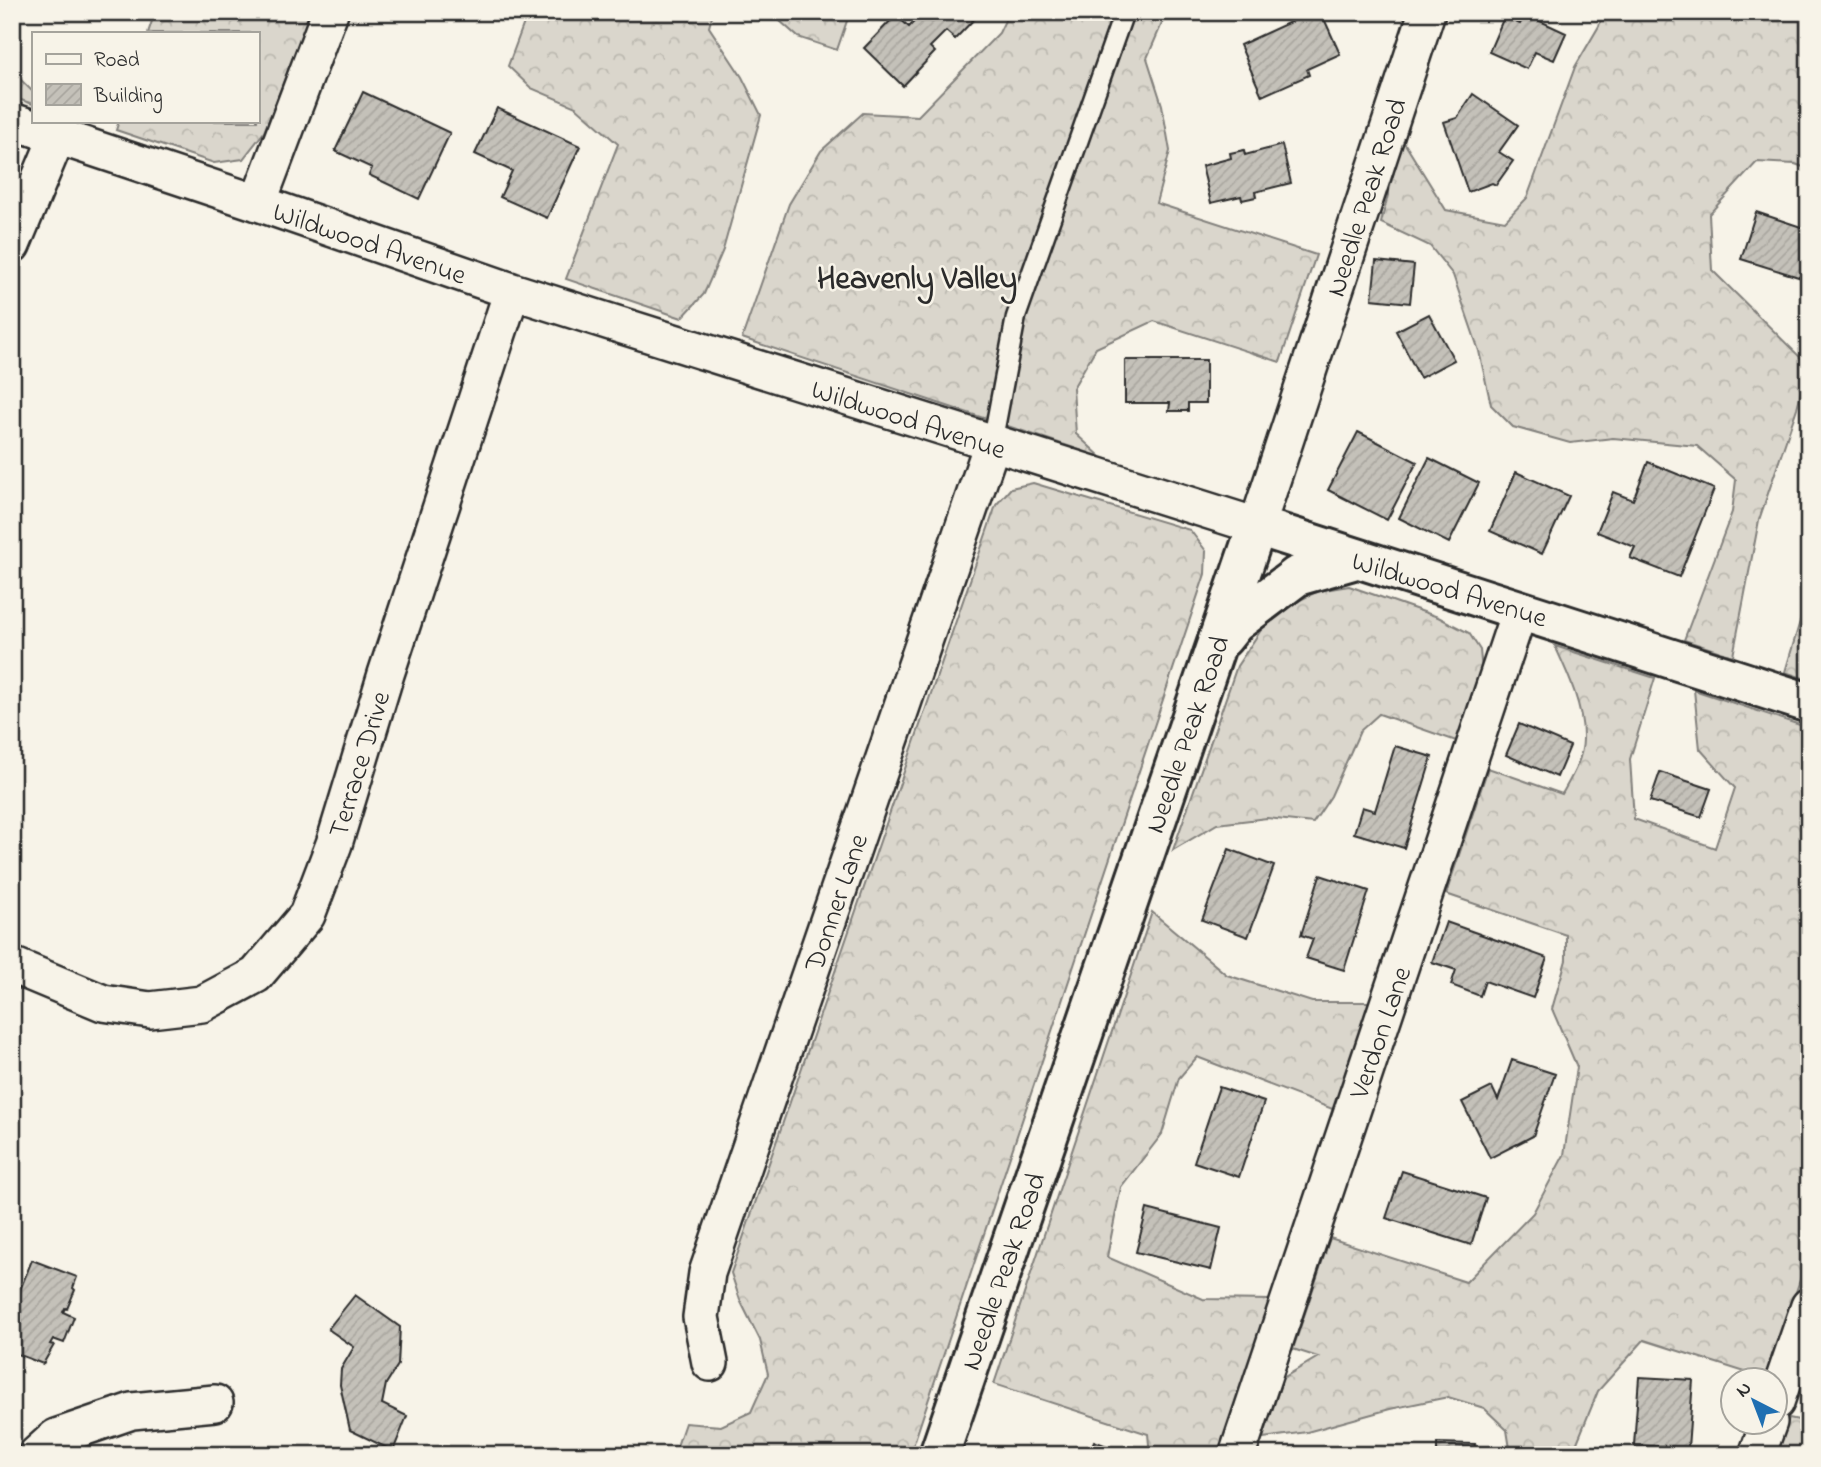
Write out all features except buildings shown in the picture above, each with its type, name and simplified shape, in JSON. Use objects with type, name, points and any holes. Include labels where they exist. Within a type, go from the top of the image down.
[{"type":"street","points":[[258,203],[330,12]]},
{"type":"street","name":"Needle Peak Road","points":[[939,1455],[1257,526],[1427,12]]},
{"type":"street","name":"Wildwood Avenue","points":[[12,121],[512,291],[1809,703]]},
{"type":"street","points":[[12,245],[57,137]]},
{"type":"street","name":"Terrace Drive","points":[[12,965],[103,1003],[150,1010],[202,1004],[256,975],[307,915],[334,844],[386,674],[512,291]]},
{"type":"street","name":"Donner Lane","points":[[710,1363],[701,1317],[707,1273],[992,444]]},
{"type":"street","points":[[1215,648],[1235,623],[1297,576],[1356,559]]},
{"type":"street","name":"Verdon Lane","points":[[1237,1455],[1520,609]]},
{"type":"street","points":[[1788,1366],[1809,1306]]},
{"type":"street","points":[[37,1455],[57,1437],[132,1411],[215,1403]]},
{"type":"street","points":[[1757,1455],[1764,1436]]},
{"type":"lane","points":[[992,444],[1016,317],[1124,12]]},
{"type":"green space","points":[[155,12],[311,12],[264,132],[243,159],[214,163],[116,130],[119,122],[259,122],[259,32],[148,32]]},
{"type":"green space","points":[[528,12],[713,12],[709,27],[742,77],[761,115],[723,250],[704,294],[682,318],[566,279],[618,144],[576,107],[531,88],[508,66]]},
{"type":"green space","points":[[770,12],[850,12],[837,50],[798,37]]},
{"type":"green space","points":[[1009,12],[1167,12],[1147,58],[1162,105],[1170,151],[1156,203],[1316,255],[1280,362],[1154,321],[1096,348],[1073,388],[1076,434],[1101,457],[742,338],[789,204],[821,151],[863,113],[918,116],[999,33]]},
{"type":"green space","points":[[1603,12],[1809,12],[1809,169],[1795,164],[1757,162],[1709,214],[1712,270],[1808,365],[1797,408],[1759,520],[1733,656],[1684,640],[1732,512],[1736,480],[1697,446],[1613,438],[1570,443],[1513,427],[1491,405],[1479,351],[1453,275],[1430,246],[1381,223],[1402,139],[1446,210],[1505,221],[1527,198],[1575,67],[1599,26]]},
{"type":"green space","points":[[12,71],[32,91],[32,104],[12,97]]},
{"type":"green space","points":[[1033,483],[1190,530],[1206,551],[1205,574],[910,1455],[674,1455],[685,1423],[721,1426],[751,1412],[768,1374],[760,1340],[740,1300],[731,1273],[996,505],[1011,488]]},
{"type":"green space","points":[[1349,586],[1438,617],[1469,633],[1480,650],[1482,672],[1459,742],[1379,714],[1360,731],[1331,796],[1313,823],[1267,818],[1217,824],[1173,850],[1237,666],[1263,627],[1294,603],[1318,591]]},
{"type":"green space","points":[[1809,613],[1809,680],[1785,672],[1801,618]]},
{"type":"green space","points":[[1555,646],[1655,678],[1630,759],[1634,819],[1715,848],[1735,788],[1700,749],[1694,690],[1809,728],[1809,1253],[1771,1366],[1726,1366],[1644,1340],[1598,1391],[1572,1455],[1511,1455],[1507,1430],[1484,1408],[1448,1397],[1390,1409],[1307,1432],[1263,1438],[1283,1378],[1318,1357],[1293,1349],[1330,1238],[1466,1282],[1533,1213],[1564,1155],[1577,1067],[1552,1009],[1566,960],[1566,935],[1446,894],[1488,768],[1562,794],[1576,768],[1581,754],[1583,727],[1565,668]]},
{"type":"green space","points":[[1152,912],[1227,975],[1312,1002],[1371,1002],[1335,1110],[1197,1057],[1179,1078],[1162,1134],[1121,1187],[1107,1257],[1203,1299],[1271,1300],[1220,1455],[1150,1455],[1148,1434],[994,1384]]},
{"type":"green space","points":[[1790,1418],[1809,1422],[1809,1455],[1776,1455],[1783,1436],[1790,1436]]},
{"type":"district","name":"Heavenly Valley","points":[[917,277]]}]
